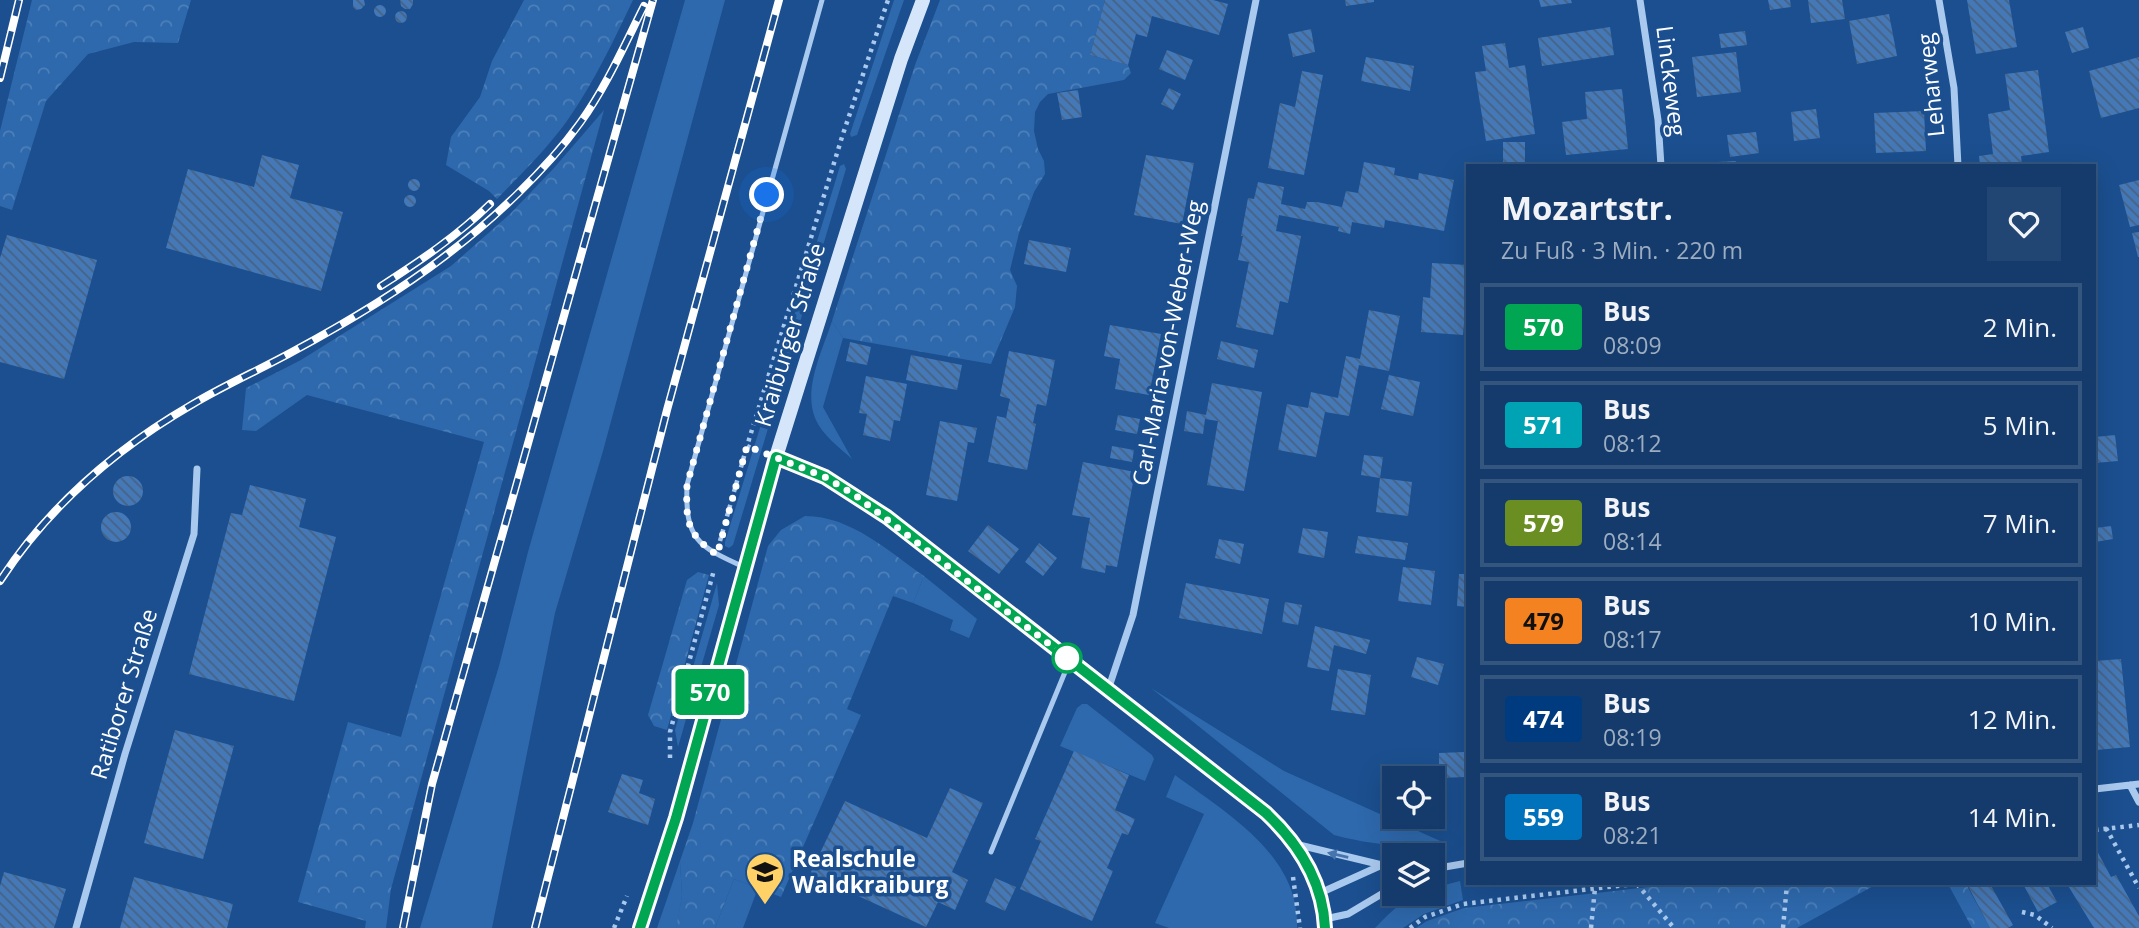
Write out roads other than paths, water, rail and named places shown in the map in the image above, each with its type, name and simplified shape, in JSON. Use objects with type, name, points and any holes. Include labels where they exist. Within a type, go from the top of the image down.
[{"type":"main road","name":"Kraiburger Straße","points":[[640,928],[676,818],[776,457],[901,59],[923,0]]},
{"type":"street","name":"Carl-Maria-von-Weber-Weg","points":[[1108,690],[1133,615],[1256,0]]},
{"type":"street","name":"Linckeweg","points":[[1640,0],[1657,108],[1661,164]]},
{"type":"street","name":"Leharweg","points":[[1939,0],[1954,88],[1958,164]]},
{"type":"street","points":[[776,457],[825,477],[855,495],[1266,813],[1295,844],[1307,864],[1320,893],[1325,928]]},
{"type":"street","name":"Ratiborer Straße","points":[[76,928],[125,754],[194,534],[197,469]]},
{"type":"street","points":[[2096,789],[2139,784]]},
{"type":"street","points":[[2130,785],[2139,802]]},
{"type":"street","points":[[1295,844],[1382,865]]},
{"type":"street","points":[[1445,867],[1466,863]]},
{"type":"street","points":[[1320,893],[1382,865]]},
{"type":"street","points":[[1325,919],[1348,914],[1382,894]]},
{"type":"lane","points":[[744,567],[717,555],[699,542],[691,530],[686,510],[687,485],[821,0]]},
{"type":"lane","points":[[991,852],[1070,660]]},
{"type":"railway","points":[[0,78],[19,0]]},
{"type":"railway","points":[[403,928],[432,784],[653,0]]},
{"type":"railway","points":[[535,928],[667,410],[779,0]]},
{"type":"railway","points":[[0,581],[19,554],[62,504],[111,460],[193,404],[280,359],[390,295],[445,256],[499,211],[535,177],[580,123],[606,81],[644,6]]},
{"type":"railway","points":[[381,286],[438,248],[490,204]]},
{"type":"place","name":"Realschule Waldkraiburg","points":[[765,906]]}]
